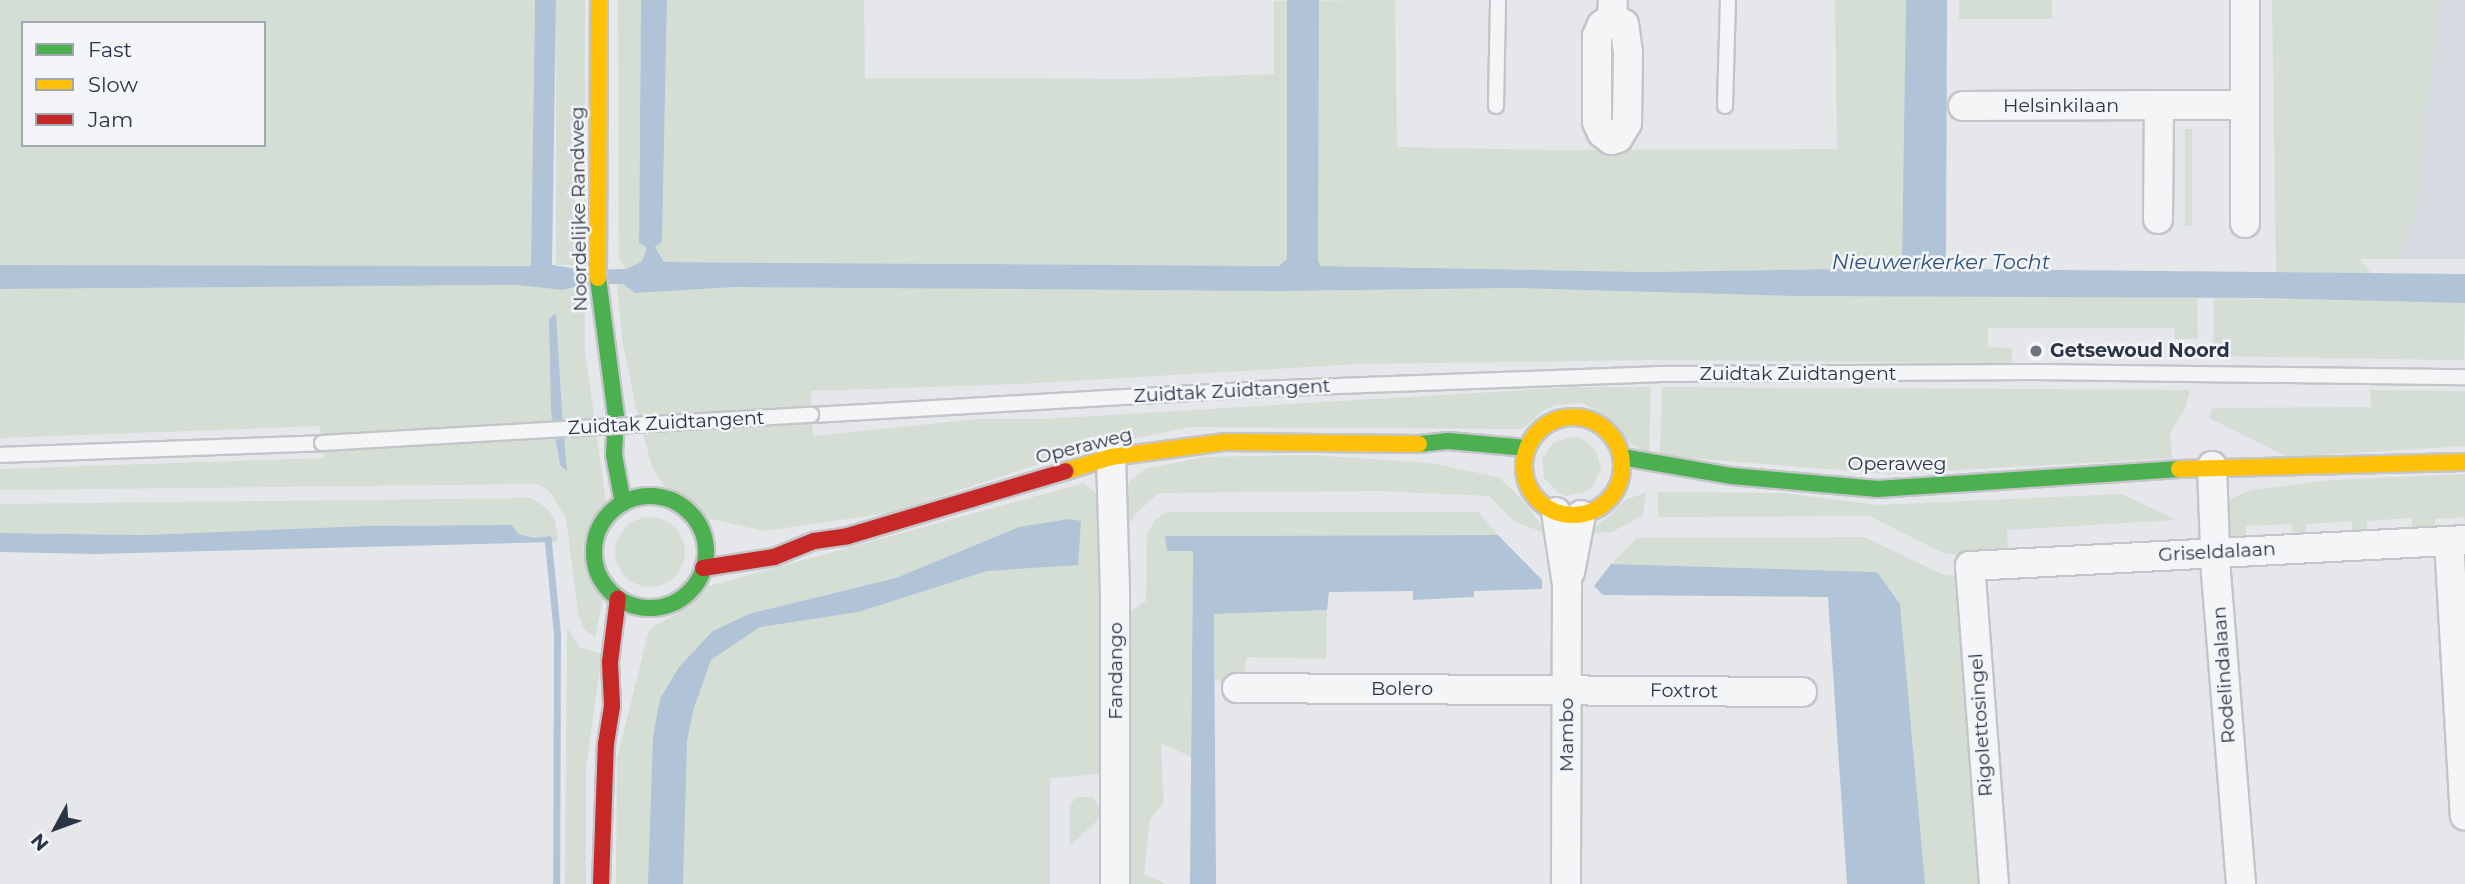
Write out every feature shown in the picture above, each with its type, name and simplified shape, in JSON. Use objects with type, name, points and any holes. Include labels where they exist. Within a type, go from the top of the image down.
[{"type":"main road","name":"Noordelijke Randweg","points":[[599,0],[599,299],[616,416],[614,455],[623,503]]},
{"type":"main road","name":"Noordelijke Randweg","points":[[616,416],[630,440]]},
{"type":"main road","points":[[1578,417],[1607,429],[1622,457],[1619,485],[1604,505],[1568,514],[1535,497],[1524,474],[1527,448],[1535,434],[1547,424],[1562,418],[1578,417]]},
{"type":"main road","name":"Operaweg","points":[[703,568],[774,557],[814,541],[848,536],[1111,457],[1225,442],[1414,444],[1449,441],[1527,448]]},
{"type":"main road","name":"Operaweg","points":[[1414,444],[1445,457]]},
{"type":"main road","name":"Operaweg","points":[[1622,457],[1732,476],[1877,489],[2062,479],[2208,478],[2326,467],[2465,462]]},
{"type":"main road","points":[[1507,471],[1524,474]]},
{"type":"main road","name":"Operaweg","points":[[1677,484],[1702,484],[1732,476]]},
{"type":"main road","name":"Operaweg","points":[[2062,479],[2132,486],[2179,486]]},
{"type":"main road","points":[[648,480],[656,496]]},
{"type":"main road","points":[[1619,485],[1642,484]]},
{"type":"main road","points":[[656,496],[672,501],[687,511],[710,539],[703,568],[689,593],[650,614],[618,598],[598,573],[595,549],[601,526],[623,503],[656,496]]},
{"type":"main road","name":"Operaweg","points":[[778,537],[814,541]]},
{"type":"main road","points":[[601,884],[606,744],[612,705],[610,662],[618,598]]},
{"type":"main road","points":[[612,705],[625,681]]},
{"type":"street","points":[[2245,0],[2245,223]]},
{"type":"street","points":[[2158,219],[2159,105]]},
{"type":"street","name":"Helsinkilaan","points":[[1963,106],[2245,106]]},
{"type":"street","name":"Fandango","points":[[1111,457],[1115,609],[1115,884]]},
{"type":"street","name":"Rodelindalaan","points":[[2208,478],[2241,884]]},
{"type":"street","name":"Mambo","points":[[1566,884],[1568,514]]},
{"type":"street","points":[[2457,541],[2465,816]]},
{"type":"street","name":"Griseldalaan","points":[[1970,566],[2215,551],[2457,541]]},
{"type":"street","name":"Rigolettosingel","points":[[1970,566],[1994,884]]},
{"type":"street","name":"Bolero","points":[[1237,688],[1567,690]]},
{"type":"street","name":"Foxtrot","points":[[1567,690],[1801,692]]},
{"type":"lane","points":[[1496,106],[1498,0]]},
{"type":"lane","points":[[1725,106],[1728,0]]},
{"type":"lane","name":"Zuidtak Zuidtangent","points":[[0,455],[323,443],[1257,389],[1657,374],[2049,372],[2465,377]]},
{"type":"shaded area","points":[[0,0],[535,0],[531,266],[0,265]]},
{"type":"shaded area","points":[[556,0],[585,0],[585,265],[556,265]]},
{"type":"shaded area","points":[[618,0],[641,0],[639,243],[646,247],[646,252],[641,263],[626,269],[619,259]]},
{"type":"shaded area","points":[[667,0],[864,0],[865,78],[1143,79],[1274,74],[1274,1],[1395,0],[1397,147],[1551,150],[1837,149],[1835,0],[1906,0],[1903,268],[1646,272],[1321,266],[664,262],[655,247],[662,242]]},
{"type":"shaded area","points":[[1959,0],[2052,0],[2052,19],[1959,19]]},
{"type":"shaded area","points":[[2272,0],[2439,0],[2415,217],[2395,259],[2360,259],[2371,273],[2276,273]]},
{"type":"shaded area","points":[[2364,0],[2465,0],[2465,259],[2364,259]]},
{"type":"shaded area","points":[[2185,129],[2192,129],[2192,226],[2185,226]]},
{"type":"shaded area","points":[[585,284],[585,351],[606,502],[589,523],[583,547],[588,574],[603,599],[595,638],[584,629],[578,613],[566,518],[550,492],[538,484],[0,490],[0,469],[324,458],[320,426],[0,438],[0,289],[517,285],[563,290]]},
{"type":"shaded area","points":[[617,284],[623,284],[635,293],[736,287],[1279,291],[1514,288],[2197,298],[2198,339],[2175,339],[2174,328],[1988,328],[1988,347],[2012,348],[2012,363],[1663,360],[1359,364],[1020,384],[811,391],[813,436],[978,419],[1044,419],[1574,387],[1651,387],[1649,454],[1628,442],[1605,415],[1583,403],[1556,405],[1544,410],[1522,429],[1190,427],[1085,449],[889,513],[764,531],[711,519],[664,486],[652,467],[622,340]]},
{"type":"shaded area","points":[[2214,298],[2465,302],[2464,360],[2213,356]]},
{"type":"shaded area","points":[[1662,387],[2190,390],[2185,409],[2170,433],[2172,458],[1891,474],[1660,456]]},
{"type":"shaded area","points":[[2370,390],[2465,391],[2465,446],[2288,457],[2209,418],[2212,408],[2371,407]]},
{"type":"shaded area","points":[[1571,437],[1581,438],[1596,450],[1601,469],[1593,486],[1585,492],[1566,496],[1557,492],[1544,478],[1542,459],[1553,443]]},
{"type":"shaded area","points":[[1310,455],[1430,463],[1498,477],[1521,498],[1548,534],[1515,522],[1489,496],[1378,491],[1159,493],[1135,514],[1127,530],[1124,521],[1125,491],[1131,480],[1145,469],[1204,457]]},
{"type":"shaded area","points":[[2465,474],[2465,523],[2464,517],[2435,519],[2435,534],[2413,535],[2412,518],[2367,521],[2367,537],[2352,538],[2352,521],[2306,524],[2307,540],[2293,541],[2292,524],[2246,526],[2246,543],[2241,543],[2225,528],[2230,499],[2251,490],[2333,480]]},
{"type":"shaded area","points":[[1084,483],[1099,496],[1100,774],[1050,778],[1050,884],[616,884],[617,759],[648,633],[654,626],[690,607],[709,586]]},
{"type":"shaded area","points":[[1658,492],[1784,493],[1878,505],[2122,494],[2176,520],[2007,530],[2008,552],[1964,556],[1943,553],[1870,516],[1658,517]]},
{"type":"shaded area","points":[[1646,493],[1643,515],[1612,532],[1589,533],[1627,499]]},
{"type":"shaded area","points":[[531,498],[547,508],[555,520],[558,541],[553,542],[551,536],[534,538],[518,534],[512,525],[364,526],[143,535],[0,533],[0,504]]},
{"type":"shaded area","points":[[1166,512],[1478,512],[1498,535],[1165,536],[1193,551],[1191,757],[1161,743],[1164,803],[1150,819],[1144,874],[1166,884],[1129,884],[1131,611],[1146,601],[1147,535],[1154,521]]},
{"type":"shaded area","points":[[650,517],[669,523],[679,533],[685,552],[679,571],[669,581],[650,587],[631,581],[621,571],[615,552],[621,533],[631,523]]},
{"type":"shaded area","points":[[1864,537],[1944,575],[1964,577],[1970,672],[1962,672],[1980,884],[1925,884],[1877,572],[1611,564],[1637,538]]},
{"type":"shaded area","points":[[1327,610],[1326,659],[1246,657],[1244,677],[1232,698],[1224,698],[1224,682],[1215,680],[1214,614]]},
{"type":"shaded area","points":[[567,627],[579,647],[602,654],[586,768],[586,884],[565,884]]},
{"type":"shaded area","points":[[1077,797],[1092,797],[1102,816],[1070,846],[1069,806]]},
{"type":"water","name":"Nieuwerkerker Tocht","points":[[535,0],[556,0],[552,265],[584,270],[626,269],[641,262],[646,252],[646,247],[639,243],[641,0],[667,0],[662,242],[655,247],[664,262],[1279,266],[1287,259],[1287,0],[1319,0],[1318,261],[1321,266],[1646,272],[1902,268],[1906,0],[1947,0],[1946,269],[2465,274],[2465,303],[2257,298],[1800,296],[1514,288],[1279,291],[736,287],[635,293],[623,284],[585,284],[563,290],[517,285],[0,289],[0,265],[531,266]]},
{"type":"water","points":[[556,314],[567,471],[560,465],[551,412],[549,318]]},
{"type":"water","points":[[1069,519],[1081,521],[1078,565],[987,571],[858,612],[760,627],[711,660],[693,711],[687,741],[683,884],[648,884],[653,737],[660,699],[679,667],[713,631],[749,614],[896,578],[1019,527]]},
{"type":"water","points":[[512,525],[518,534],[534,538],[551,536],[553,542],[96,554],[0,552],[0,533],[143,535],[364,526]]},
{"type":"water","points":[[1498,535],[1542,580],[1542,589],[1474,591],[1474,597],[1413,600],[1413,591],[1329,592],[1327,610],[1214,614],[1216,884],[1190,884],[1193,551],[1167,551],[1165,536]]},
{"type":"water","points":[[1611,564],[1877,572],[1900,604],[1925,884],[1847,884],[1828,597],[1603,595],[1594,586]]},
{"type":"waterway","points":[[548,542],[557,634],[556,884]]},
{"type":"traffic: fast","points":[[598,278],[616,416],[614,455],[623,503]]},
{"type":"traffic: fast","points":[[1419,444],[1449,441],[1527,448]]},
{"type":"traffic: fast","points":[[1622,457],[1732,476],[1877,489],[2179,469]]},
{"type":"traffic: fast","points":[[650,496],[671,501],[689,513],[701,531],[706,552],[701,573],[689,591],[671,603],[650,608],[629,603],[611,591],[599,573],[594,552],[599,531],[611,513],[629,501],[650,496]]},
{"type":"traffic: slow","points":[[598,278],[599,0]]},
{"type":"traffic: slow","points":[[1573,417],[1592,420],[1608,431],[1619,447],[1622,466],[1619,485],[1608,501],[1592,512],[1573,515],[1554,512],[1538,501],[1527,485],[1524,466],[1527,447],[1538,431],[1554,420],[1573,417]]},
{"type":"traffic: slow","points":[[1066,471],[1111,457],[1225,442],[1419,444]]},
{"type":"traffic: slow","points":[[2179,469],[2465,462]]},
{"type":"traffic: jam","points":[[703,568],[774,557],[814,541],[848,536],[1066,471]]},
{"type":"traffic: jam","points":[[601,884],[606,744],[612,705],[610,662],[618,598]]},
{"type":"place","name":"Getsewoud Noord","points":[[2036,351]]}]
